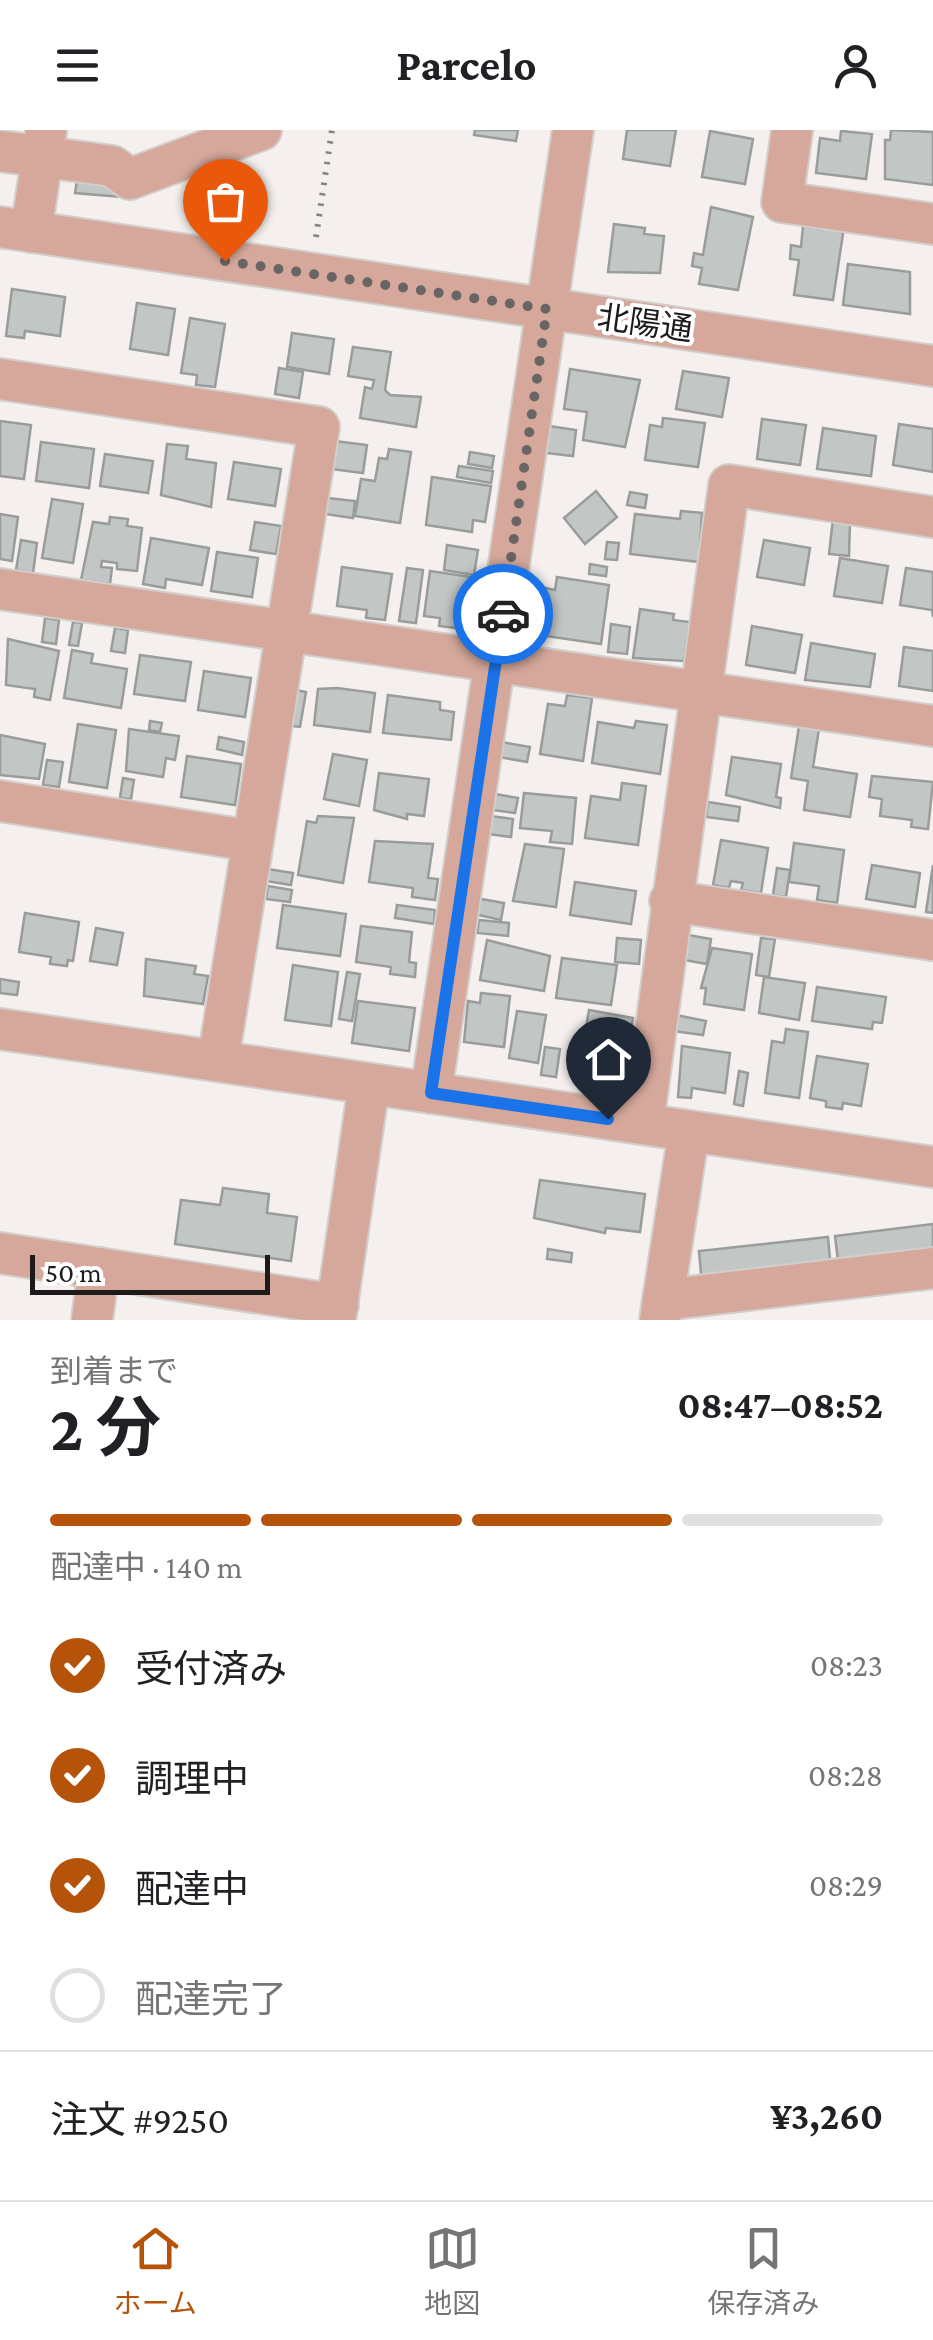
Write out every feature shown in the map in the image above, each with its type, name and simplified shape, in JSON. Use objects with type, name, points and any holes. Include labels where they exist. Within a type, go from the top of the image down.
[{"type":"street","points":[[0,151],[45,144],[112,166],[130,179],[261,130]]},
{"type":"street","points":[[431,1093],[573,130]]},
{"type":"street","points":[[792,130],[782,202],[933,224]]},
{"type":"street","points":[[16,230],[45,144]]},
{"type":"street","name":"北陽通","points":[[16,230],[933,366]]},
{"type":"street","points":[[0,379],[319,427],[218,1061]]},
{"type":"street","points":[[643,1124],[729,485],[933,517]]},
{"type":"street","points":[[0,590],[933,726]]},
{"type":"street","points":[[0,802],[253,841]]},
{"type":"street","points":[[670,901],[933,940]]},
{"type":"street","points":[[0,1029],[933,1167]]},
{"type":"street","points":[[0,1253],[336,1312],[369,1084]]},
{"type":"street","points":[[689,1131],[662,1310],[933,1268]]},
{"type":"street","points":[[92,1320],[99,1268]]},
{"type":"path","points":[[316,237],[332,130]]},
{"type":"building","points":[[475,130],[518,130],[516,141],[474,135]]},
{"type":"building","points":[[627,130],[676,130],[670,166],[623,159]]},
{"type":"building","points":[[891,130],[933,132],[933,185],[885,179],[885,140],[890,140]]},
{"type":"building","points":[[710,131],[753,139],[745,184],[702,177]]},
{"type":"building","points":[[841,131],[872,134],[866,179],[816,173],[820,138],[840,141]]},
{"type":"building","points":[[77,180],[122,184],[121,197],[75,193]]},
{"type":"building","points":[[711,207],[753,217],[738,290],[699,284],[702,268],[692,266],[694,253],[703,255]]},
{"type":"building","points":[[614,224],[645,228],[644,234],[664,236],[660,273],[608,272]]},
{"type":"building","points":[[824,224],[844,227],[833,300],[794,295],[799,260],[790,259],[791,245],[801,247],[803,226],[823,229]]},
{"type":"building","points":[[848,264],[910,272],[910,314],[843,305]]},
{"type":"building","points":[[12,289],[65,297],[60,336],[25,331],[24,338],[6,336]]},
{"type":"building","points":[[137,303],[175,309],[168,355],[130,349]]},
{"type":"building","points":[[190,318],[225,324],[215,387],[196,385],[197,375],[181,373]]},
{"type":"building","points":[[292,333],[334,339],[329,374],[287,367]]},
{"type":"building","points":[[353,347],[391,352],[385,390],[390,395],[421,397],[416,427],[360,418],[365,387],[372,389],[374,380],[348,376]]},
{"type":"building","points":[[279,368],[303,372],[299,398],[275,394]]},
{"type":"building","points":[[570,369],[640,380],[625,447],[583,440],[587,412],[564,409]]},
{"type":"building","points":[[683,371],[729,378],[722,417],[676,409]]},
{"type":"building","points":[[663,418],[705,423],[698,467],[645,460],[650,425],[662,427]]},
{"type":"building","points":[[762,419],[806,425],[800,465],[757,459]]},
{"type":"building","points":[[0,421],[31,425],[24,479],[0,476]]},
{"type":"building","points":[[899,424],[933,429],[933,472],[893,465]]},
{"type":"building","points":[[549,426],[576,430],[573,456],[546,453]]},
{"type":"building","points":[[823,428],[876,436],[871,476],[817,469]]},
{"type":"building","points":[[335,441],[367,445],[363,473],[331,469]]},
{"type":"building","points":[[41,442],[94,449],[89,488],[36,481]]},
{"type":"building","points":[[167,444],[188,446],[186,459],[216,463],[211,507],[161,495]]},
{"type":"building","points":[[389,449],[411,452],[400,523],[355,516],[361,479],[375,481],[379,458],[387,459]]},
{"type":"building","points":[[470,452],[494,456],[492,468],[468,464]]},
{"type":"building","points":[[105,454],[153,461],[148,493],[100,486]]},
{"type":"building","points":[[234,462],[281,469],[275,506],[228,499]]},
{"type":"building","points":[[459,466],[493,471],[491,483],[457,477]]},
{"type":"building","points":[[432,477],[491,486],[485,522],[473,520],[472,532],[426,525]]},
{"type":"building","points":[[596,491],[617,517],[585,544],[564,518]]},
{"type":"building","points":[[630,492],[647,495],[645,508],[627,505]]},
{"type":"building","points":[[328,498],[355,501],[353,518],[325,514]]},
{"type":"building","points":[[52,499],[83,504],[73,563],[42,558]]},
{"type":"building","points":[[681,511],[702,513],[699,562],[630,554],[635,514],[680,519]]},
{"type":"building","points":[[0,514],[18,517],[12,561],[0,559]]},
{"type":"building","points":[[110,517],[128,519],[127,526],[142,528],[137,571],[117,569],[117,563],[102,561],[101,567],[112,568],[110,584],[81,580],[93,522],[109,524]]},
{"type":"building","points":[[833,519],[850,521],[849,556],[829,554]]},
{"type":"building","points":[[255,522],[281,526],[276,554],[250,550]]},
{"type":"building","points":[[151,538],[209,548],[202,585],[166,579],[165,588],[143,584]]},
{"type":"building","points":[[21,540],[37,543],[33,573],[16,570]]},
{"type":"building","points":[[764,540],[810,548],[804,585],[757,577]]},
{"type":"building","points":[[607,542],[619,543],[617,560],[605,559]]},
{"type":"building","points":[[447,545],[478,550],[474,575],[444,570]]},
{"type":"building","points":[[217,552],[258,558],[252,597],[211,591]]},
{"type":"building","points":[[840,558],[888,566],[882,603],[834,596]]},
{"type":"building","points":[[590,564],[607,567],[606,576],[589,574]]},
{"type":"building","points":[[342,567],[392,574],[385,620],[366,618],[367,610],[337,606]]},
{"type":"building","points":[[407,568],[423,570],[416,623],[399,621]]},
{"type":"building","points":[[906,568],[933,572],[933,617],[932,610],[900,605]]},
{"type":"building","points":[[430,571],[485,579],[479,624],[457,621],[456,628],[439,626],[440,618],[424,616]]},
{"type":"building","points":[[557,577],[609,585],[601,644],[539,635],[546,588],[555,590]]},
{"type":"building","points":[[640,609],[674,614],[673,620],[690,622],[684,661],[633,658]]},
{"type":"building","points":[[45,618],[59,620],[56,644],[42,642]]},
{"type":"building","points":[[73,622],[82,623],[78,646],[69,645]]},
{"type":"building","points":[[611,624],[630,627],[627,654],[608,652]]},
{"type":"building","points":[[752,626],[802,635],[795,673],[746,665]]},
{"type":"building","points":[[115,628],[128,630],[125,653],[111,651]]},
{"type":"building","points":[[8,639],[59,651],[50,700],[34,697],[35,689],[6,685]]},
{"type":"building","points":[[811,643],[875,654],[870,687],[805,680]]},
{"type":"building","points":[[904,647],[933,651],[933,691],[899,686]]},
{"type":"building","points":[[72,650],[93,654],[91,663],[127,669],[121,708],[64,698]]},
{"type":"building","points":[[140,655],[191,662],[185,701],[134,694]]},
{"type":"building","points":[[204,671],[251,678],[245,717],[198,710]]},
{"type":"building","points":[[318,689],[375,693],[370,732],[314,725]]},
{"type":"building","points":[[296,690],[306,692],[300,727],[291,726]]},
{"type":"building","points":[[388,695],[440,702],[440,710],[454,712],[451,740],[383,733]]},
{"type":"building","points":[[567,695],[592,698],[583,761],[540,754],[548,704],[565,706]]},
{"type":"building","points":[[150,721],[162,723],[160,732],[149,730]]},
{"type":"building","points":[[636,721],[667,725],[660,774],[592,763],[598,722],[634,728]]},
{"type":"building","points":[[78,724],[116,730],[107,788],[69,782]]},
{"type":"building","points":[[799,726],[819,729],[813,767],[857,774],[850,817],[804,810],[808,781],[791,778]]},
{"type":"building","points":[[129,729],[179,736],[175,760],[166,758],[163,777],[126,771]]},
{"type":"building","points":[[0,735],[45,744],[39,779],[0,775]]},
{"type":"building","points":[[219,737],[244,742],[242,755],[217,749]]},
{"type":"building","points":[[501,742],[530,747],[527,762],[499,757]]},
{"type":"building","points":[[333,754],[367,760],[359,806],[324,799]]},
{"type":"building","points":[[187,756],[241,764],[235,805],[181,797]]},
{"type":"building","points":[[732,757],[781,764],[776,797],[781,798],[780,808],[726,795]]},
{"type":"building","points":[[47,760],[63,762],[59,787],[43,785]]},
{"type":"building","points":[[379,773],[429,779],[424,816],[407,814],[407,819],[374,810]]},
{"type":"building","points":[[872,776],[933,782],[928,829],[911,827],[912,820],[880,816],[882,799],[869,797]]},
{"type":"building","points":[[123,778],[134,780],[131,799],[120,798]]},
{"type":"building","points":[[622,783],[646,786],[638,845],[585,838],[591,796],[620,800]]},
{"type":"building","points":[[524,793],[576,798],[572,844],[550,842],[552,831],[520,828]]},
{"type":"building","points":[[495,794],[518,798],[515,813],[492,810]]},
{"type":"building","points":[[708,802],[740,807],[738,821],[706,817]]},
{"type":"building","points":[[318,816],[354,818],[343,883],[298,875],[307,821],[316,823]]},
{"type":"building","points":[[491,816],[513,819],[511,837],[488,834]]},
{"type":"building","points":[[721,840],[768,848],[761,893],[741,890],[743,883],[731,881],[729,888],[713,885]]},
{"type":"building","points":[[375,841],[433,844],[428,878],[438,879],[435,900],[412,897],[413,888],[369,882]]},
{"type":"building","points":[[794,843],[844,850],[837,903],[817,900],[819,886],[789,882]]},
{"type":"building","points":[[525,844],[564,849],[556,907],[513,901]]},
{"type":"building","points":[[872,865],[920,873],[915,907],[866,899]]},
{"type":"building","points":[[933,865],[933,913],[926,912]]},
{"type":"building","points":[[777,868],[790,870],[786,897],[773,895]]},
{"type":"building","points":[[268,869],[293,873],[291,885],[266,881]]},
{"type":"building","points":[[575,882],[636,891],[631,924],[570,915]]},
{"type":"building","points":[[268,886],[292,890],[290,902],[266,899]]},
{"type":"building","points":[[476,898],[504,903],[501,920],[474,914]]},
{"type":"building","points":[[283,905],[346,914],[340,956],[277,948]]},
{"type":"building","points":[[397,905],[435,910],[434,924],[395,918]]},
{"type":"building","points":[[25,913],[79,922],[73,961],[68,960],[67,966],[50,964],[51,957],[19,952]]},
{"type":"building","points":[[479,920],[509,923],[508,936],[477,933]]},
{"type":"building","points":[[361,926],[412,932],[409,962],[416,963],[415,977],[390,974],[391,967],[356,962]]},
{"type":"building","points":[[96,928],[123,933],[117,965],[90,961]]},
{"type":"building","points":[[688,935],[711,939],[707,964],[684,960]]},
{"type":"building","points":[[617,938],[641,940],[639,964],[615,962]]},
{"type":"building","points":[[761,938],[775,939],[769,977],[756,975]]},
{"type":"building","points":[[487,940],[550,956],[544,991],[480,980]]},
{"type":"building","points":[[712,948],[752,954],[744,1010],[704,1004],[706,988],[701,988]]},
{"type":"building","points":[[562,958],[617,965],[611,1005],[556,998]]},
{"type":"building","points":[[146,959],[196,966],[194,974],[208,976],[203,1004],[144,996]]},
{"type":"building","points":[[293,965],[338,972],[331,1026],[285,1020]]},
{"type":"building","points":[[347,972],[360,974],[352,1021],[339,1019]]},
{"type":"building","points":[[764,977],[805,983],[799,1020],[759,1013]]},
{"type":"building","points":[[0,979],[19,982],[17,995],[0,993]]},
{"type":"building","points":[[817,987],[886,997],[882,1023],[873,1022],[872,1029],[812,1021]]},
{"type":"building","points":[[481,993],[510,996],[504,1047],[464,1042],[468,1001],[480,1003]]},
{"type":"building","points":[[358,1001],[415,1008],[409,1051],[352,1043]]},
{"type":"building","points":[[589,1010],[633,1018],[624,1065],[619,1064],[617,1080],[578,1073]]},
{"type":"building","points":[[517,1011],[546,1015],[538,1063],[509,1058]]},
{"type":"building","points":[[676,1015],[706,1021],[703,1035],[673,1031]]},
{"type":"building","points":[[786,1029],[808,1032],[799,1098],[765,1093],[772,1041],[784,1043]]},
{"type":"building","points":[[682,1046],[730,1053],[725,1093],[692,1088],[691,1098],[678,1097]]},
{"type":"building","points":[[545,1047],[560,1049],[556,1077],[541,1075]]},
{"type":"building","points":[[817,1056],[868,1064],[861,1106],[843,1103],[842,1109],[826,1107],[826,1101],[810,1098]]},
{"type":"building","points":[[739,1071],[748,1073],[743,1106],[734,1104]]},
{"type":"building","points":[[540,1180],[645,1194],[640,1232],[606,1228],[605,1233],[534,1218]]},
{"type":"building","points":[[223,1188],[269,1194],[267,1213],[297,1217],[291,1261],[175,1244],[181,1200],[220,1205]]},
{"type":"building","points":[[933,1224],[933,1258],[839,1269],[835,1236]]},
{"type":"building","points":[[828,1237],[831,1271],[702,1285],[699,1251]]},
{"type":"building","points":[[548,1249],[572,1253],[571,1262],[547,1259]]},
{"type":"way so far","points":[[225,261],[547,309],[503,614]]},
{"type":"route","points":[[503,614],[431,1093],[608,1119]]}]
